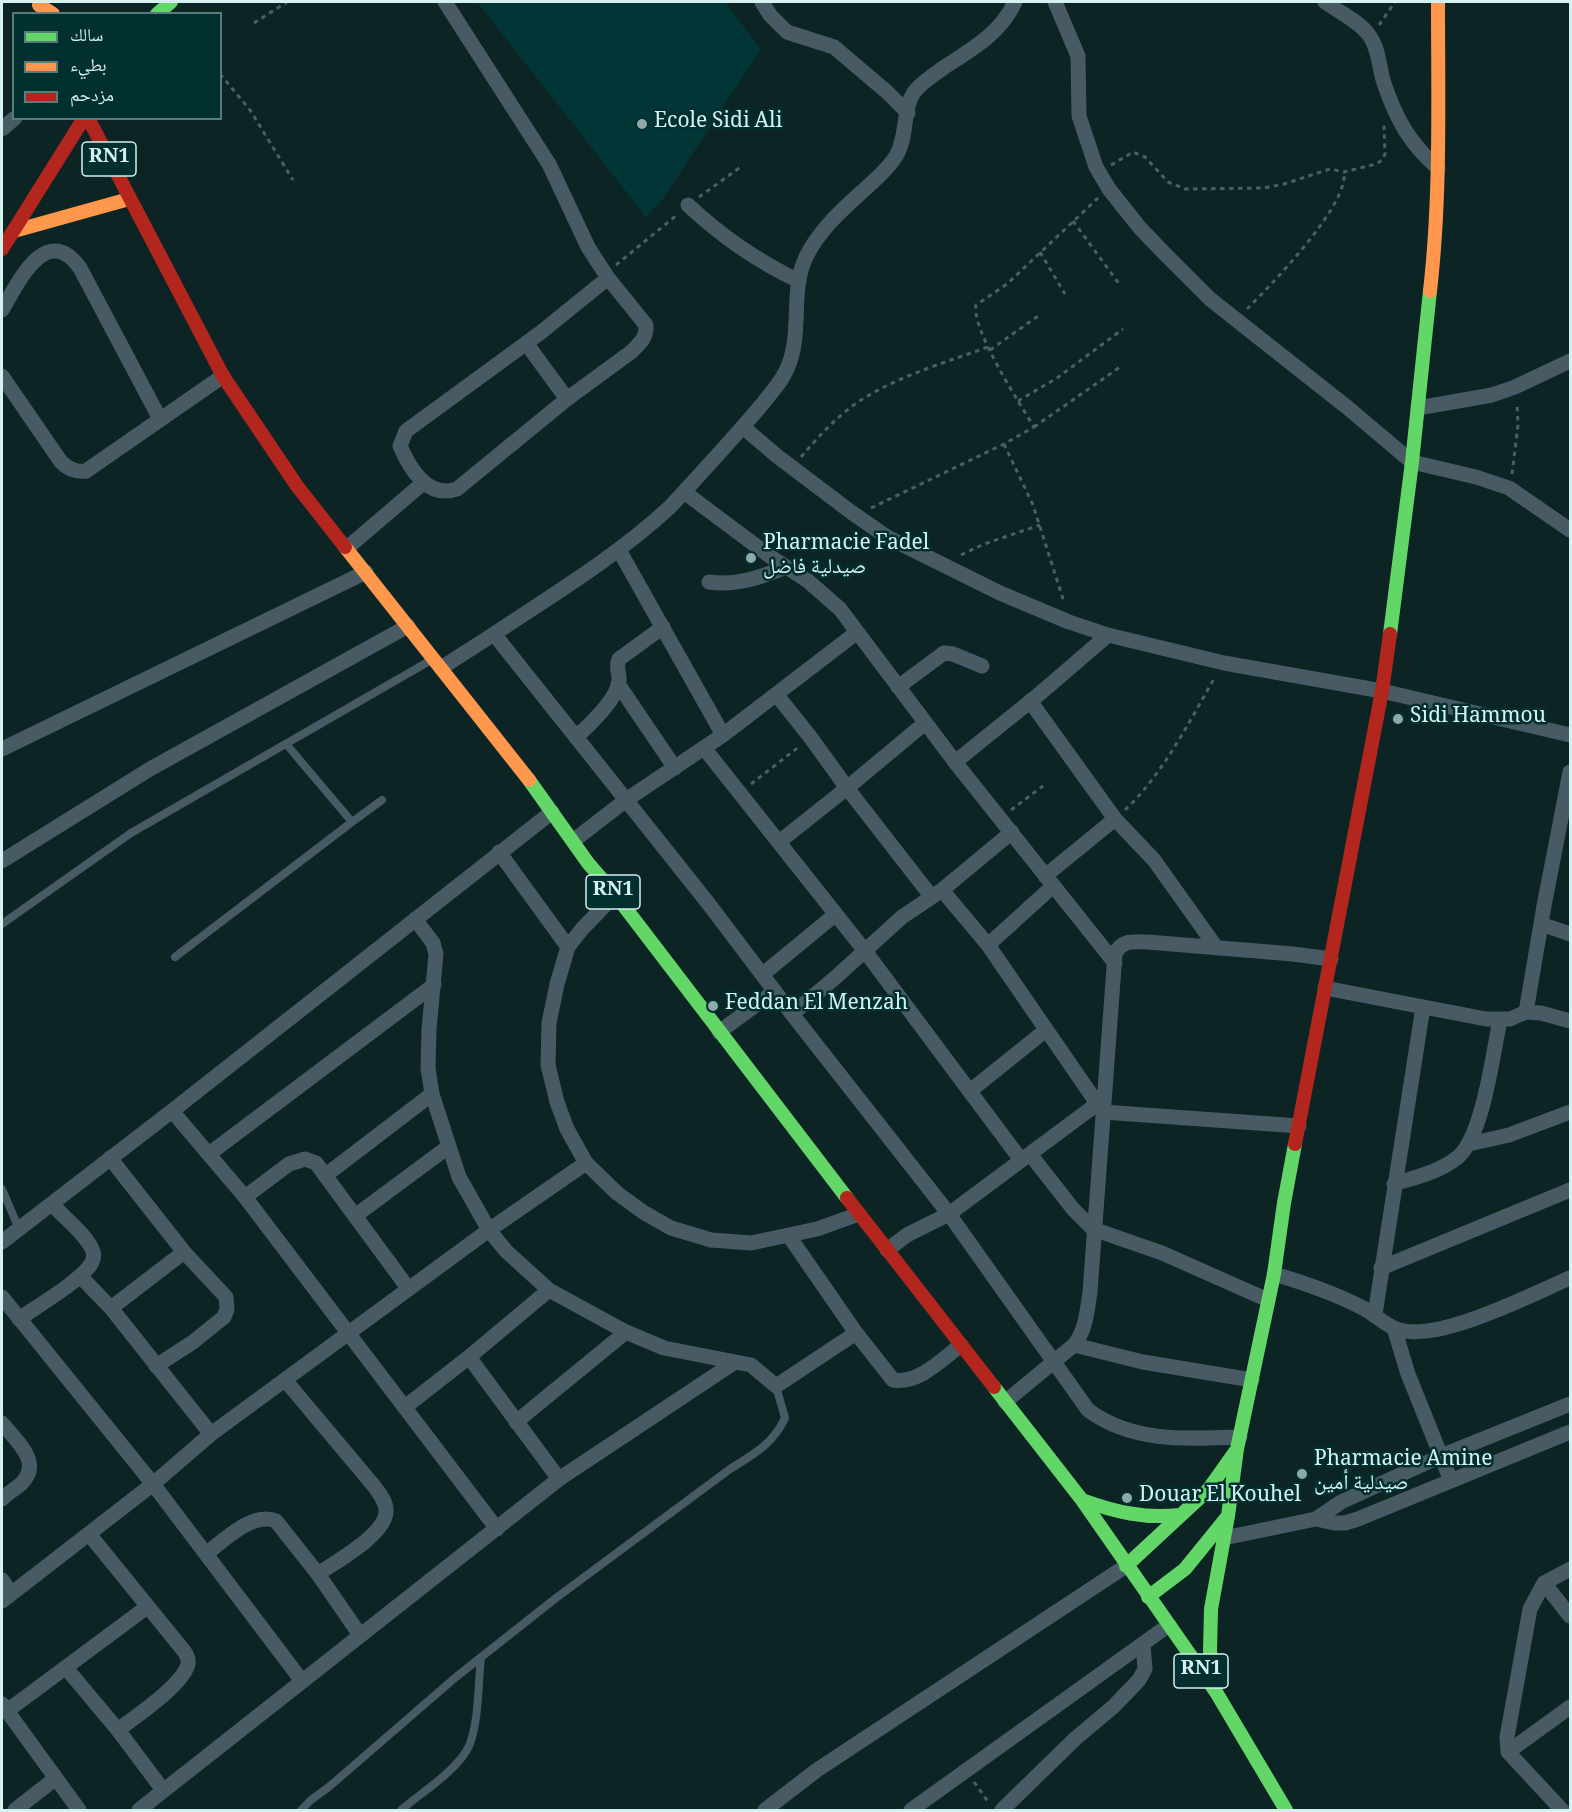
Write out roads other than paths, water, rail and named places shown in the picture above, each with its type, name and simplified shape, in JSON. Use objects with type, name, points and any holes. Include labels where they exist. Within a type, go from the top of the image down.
[{"type":"main road","points":[[158,12],[171,2]]},
{"type":"main road","points":[[1216,1692],[1210,1651],[1210,1609],[1239,1443],[1274,1274],[1284,1203],[1382,691],[1412,462],[1434,258],[1438,168],[1438,2]]},
{"type":"main road","points":[[2,249],[85,120]]},
{"type":"main road","name":"RN1","points":[[87,120],[223,376],[297,486],[438,663],[552,812],[588,863],[614,893],[859,1214],[1082,1500],[1148,1598],[1216,1692],[1286,1810]]},
{"type":"main road","points":[[96,134],[104,120]]},
{"type":"main road","points":[[14,231],[129,199]]},
{"type":"main road","points":[[1126,1566],[1208,1490],[1239,1443]]},
{"type":"main road","points":[[1082,1500],[1138,1516],[1180,1515]]},
{"type":"main road","points":[[1148,1598],[1185,1569],[1228,1516]]},
{"type":"street","points":[[445,2],[549,165],[588,247],[607,276],[646,325],[646,334],[631,352],[567,399],[457,489],[442,491],[423,483],[400,446],[406,431],[526,343],[607,276]]},
{"type":"street","points":[[762,2],[770,15],[787,32],[834,47],[908,113]]},
{"type":"street","points":[[438,663],[494,634],[620,550],[657,519],[684,492],[743,427],[780,381],[789,366],[793,349],[799,281],[806,256],[839,213],[882,174],[897,154],[902,143],[910,101],[918,88],[990,36],[1015,2]]},
{"type":"street","points":[[1055,2],[1078,56],[1079,116],[1090,150],[1108,189],[1164,253],[1210,299],[1348,408],[1412,462],[1476,477],[1509,488],[1570,529]]},
{"type":"street","points":[[1325,2],[1353,20],[1371,36],[1384,84],[1404,130],[1419,152],[1438,168]]},
{"type":"street","points":[[688,205],[715,228],[773,269],[799,281]]},
{"type":"street","points":[[2,310],[30,263],[47,252],[56,251],[74,259],[160,420]]},
{"type":"street","points":[[526,343],[567,399]]},
{"type":"street","points":[[1418,408],[1492,395],[1515,387],[1570,361]]},
{"type":"street","points":[[2,376],[61,462],[69,469],[78,472],[86,471],[223,376]]},
{"type":"street","points":[[743,427],[856,516],[887,537],[1000,593],[1069,622],[1108,635],[1224,663],[1382,691],[1570,735]]},
{"type":"street","points":[[347,548],[423,483]]},
{"type":"street","points":[[684,492],[807,581],[840,609],[955,762],[1114,963]]},
{"type":"street","points":[[620,550],[723,735]]},
{"type":"street","points":[[709,582],[735,583],[767,575],[786,567]]},
{"type":"street","points":[[2,749],[366,572]]},
{"type":"street","points":[[2,861],[150,769],[408,626]]},
{"type":"street","points":[[663,627],[619,658],[616,666],[618,684],[675,768]]},
{"type":"street","points":[[573,841],[626,800],[723,735],[856,633]]},
{"type":"street","points":[[494,634],[949,1214],[1088,1410],[1120,1428],[1158,1438],[1239,1443]]},
{"type":"street","points":[[955,762],[1108,635]]},
{"type":"street","points":[[898,687],[944,653],[953,654],[982,666]]},
{"type":"street","points":[[576,737],[601,711],[618,684]]},
{"type":"street","points":[[776,694],[812,738],[847,788],[936,893],[988,945],[1100,1108]]},
{"type":"street","points":[[1030,701],[1115,819],[1154,860],[1216,947]]},
{"type":"street","points":[[778,842],[925,723]]},
{"type":"street","points":[[704,748],[865,951],[970,1091],[1026,1157],[1093,1229],[1161,1252],[1268,1300]]},
{"type":"street","points":[[1526,1012],[1570,772]]},
{"type":"street","points":[[2,1242],[552,812]]},
{"type":"street","points":[[988,945],[1048,881],[1115,819]]},
{"type":"street","points":[[792,1014],[902,917],[1012,832]]},
{"type":"street","points":[[499,852],[568,947]]},
{"type":"street","points":[[614,893],[613,897],[582,928],[568,947],[549,1023],[549,1065],[557,1102],[567,1129],[586,1163],[617,1193],[643,1212],[671,1228],[711,1240],[751,1243],[818,1229],[859,1214]]},
{"type":"street","points":[[763,974],[836,914]]},
{"type":"street","points":[[415,919],[433,943],[436,954],[429,1029],[428,1068],[432,1094],[459,1177],[489,1230],[506,1251],[549,1290],[627,1332],[664,1348],[751,1365],[776,1386],[856,1333]]},
{"type":"street","points":[[1541,924],[1570,934]]},
{"type":"street","points":[[1005,1402],[1074,1346],[1082,1333],[1087,1314],[1100,1108],[1117,949],[1128,942],[1216,947],[1331,959]]},
{"type":"street","points":[[209,1154],[434,985]]},
{"type":"street","points":[[1325,988],[1485,1019],[1510,1019],[1526,1012],[1541,1012],[1570,1021]]},
{"type":"street","points":[[719,1032],[775,991]]},
{"type":"street","points":[[1375,1314],[1424,1007]]},
{"type":"street","points":[[1394,1184],[1440,1168],[1460,1155],[1469,1144],[1485,1092],[1500,1020]]},
{"type":"street","points":[[970,1091],[1046,1030]]},
{"type":"street","points":[[326,1175],[432,1094]]},
{"type":"street","points":[[887,1250],[907,1235],[949,1214],[1026,1157],[1100,1108],[1299,1126]]},
{"type":"street","points":[[172,1111],[246,1197],[497,1529]]},
{"type":"street","points":[[1469,1144],[1509,1135],[1570,1113]]},
{"type":"street","points":[[356,1216],[448,1147]]},
{"type":"street","points":[[110,1158],[184,1251],[226,1297],[227,1309],[224,1317],[156,1366]]},
{"type":"street","points":[[246,1197],[289,1164],[305,1159],[316,1163],[408,1288]]},
{"type":"street","points":[[2,1580],[6,1597],[153,1484],[211,1434],[408,1288],[586,1163]]},
{"type":"street","points":[[1381,1268],[1570,1190]]},
{"type":"street","points":[[19,1319],[80,1276],[92,1264],[93,1250],[52,1204]]},
{"type":"street","points":[[789,1236],[856,1333],[893,1380],[904,1382],[923,1374],[961,1345]]},
{"type":"street","points":[[111,1308],[184,1251]]},
{"type":"street","points":[[1274,1274],[1316,1287],[1375,1314],[1394,1328],[1403,1331],[1442,1329],[1476,1318],[1570,1278]]},
{"type":"street","points":[[80,1276],[111,1308],[211,1434]]},
{"type":"street","points":[[405,1407],[549,1290]]},
{"type":"street","points":[[2,1297],[153,1484],[302,1681]]},
{"type":"street","points":[[1394,1328],[1408,1374],[1451,1481]]},
{"type":"street","points":[[516,1422],[627,1332]]},
{"type":"street","points":[[1074,1346],[1143,1362],[1251,1380]]},
{"type":"street","points":[[469,1357],[559,1479]]},
{"type":"street","points":[[139,1810],[559,1479],[735,1362]]},
{"type":"street","points":[[285,1380],[374,1486],[382,1498],[386,1511],[381,1527],[318,1574]]},
{"type":"street","points":[[1224,1538],[1316,1519],[1341,1502],[1441,1456],[1570,1404]]},
{"type":"street","points":[[2,1423],[30,1458],[30,1469],[23,1482],[2,1498]]},
{"type":"street","points":[[1316,1519],[1334,1523],[1358,1519],[1570,1432]]},
{"type":"street","points":[[206,1554],[246,1526],[259,1520],[276,1521],[318,1574],[360,1635]]},
{"type":"street","points":[[89,1533],[188,1658],[188,1664],[177,1683],[118,1730]]},
{"type":"street","points":[[765,1810],[817,1770],[1126,1566]]},
{"type":"street","points":[[1564,1805],[1508,1752],[1507,1737],[1530,1609],[1544,1583],[1570,1569]]},
{"type":"street","points":[[1544,1583],[1570,1616]]},
{"type":"street","points":[[80,1810],[4,1708],[66,1668],[147,1607]]},
{"type":"street","points":[[911,1810],[1169,1625]]},
{"type":"street","points":[[1002,1810],[1139,1680],[1145,1669],[1143,1644]]},
{"type":"street","points":[[66,1668],[118,1730],[163,1790]]},
{"type":"street","points":[[1508,1752],[1570,1707]]},
{"type":"street","points":[[15,1810],[56,1778]]},
{"type":"lane","points":[[2,924],[131,833],[438,663]]},
{"type":"lane","points":[[287,745],[352,822]]},
{"type":"lane","points":[[175,957],[382,800]]},
{"type":"lane","points":[[2,1189],[19,1229]]},
{"type":"lane","points":[[301,1810],[480,1657],[730,1469],[760,1450],[778,1434],[785,1418],[776,1386]]},
{"type":"lane","points":[[401,1810],[455,1766],[469,1745],[475,1715],[480,1657]]},
{"type":"place","name":"Ecole Sidi Ali","points":[[642,124]]},
{"type":"place","name":"Pharmacie Fadel صيدلية فاضل","points":[[751,558]]},
{"type":"place","name":"Sidi Hammou","points":[[1398,719]]},
{"type":"place","name":"Feddan El Menzah","points":[[713,1006]]},
{"type":"place","name":"Pharmacie Amine صيدلية أمين","points":[[1302,1474]]},
{"type":"place","name":"Douar El Kouhel","points":[[1127,1498]]}]
